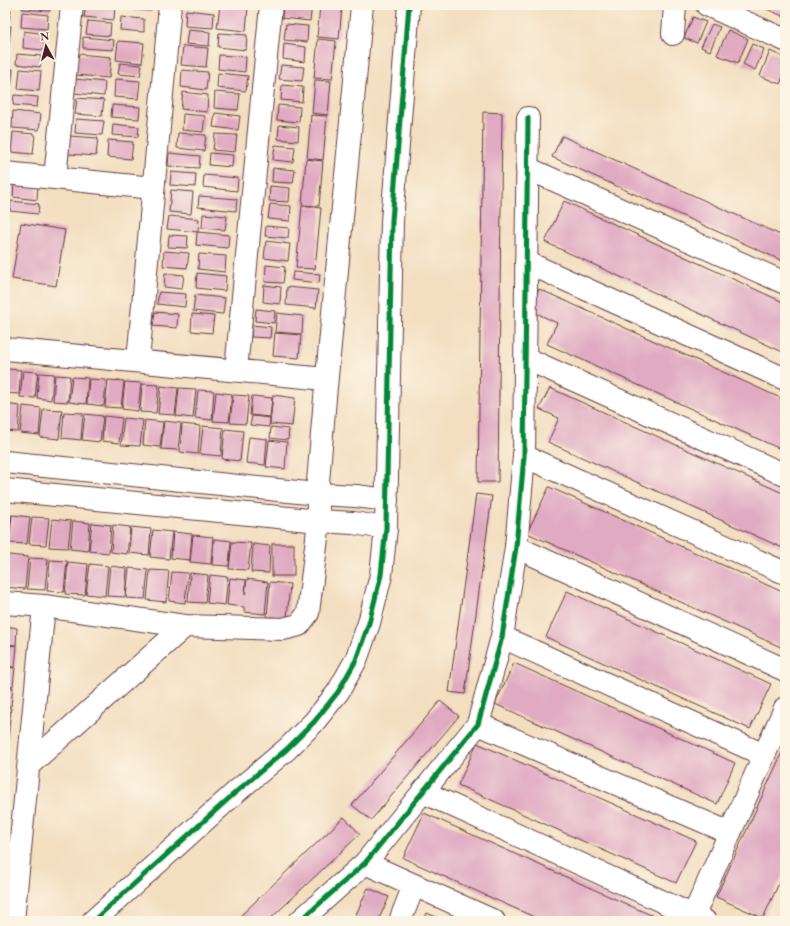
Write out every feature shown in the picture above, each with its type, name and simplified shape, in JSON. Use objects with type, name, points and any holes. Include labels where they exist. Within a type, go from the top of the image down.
[{"type":"street","points":[[55,178],[72,5]]},
{"type":"street","points":[[138,361],[170,5]]},
{"type":"street","points":[[236,370],[271,5]]},
{"type":"street","points":[[5,603],[44,606],[185,626],[283,629],[299,625],[308,613],[319,521],[317,494],[326,379],[362,5]]},
{"type":"street","points":[[93,921],[236,792],[287,749],[314,722],[338,692],[356,660],[369,623],[381,574],[386,528],[392,221],[409,5]]},
{"type":"street","points":[[673,34],[675,5]]},
{"type":"street","points":[[707,5],[785,40]]},
{"type":"street","points":[[305,918],[365,862],[478,724],[502,637],[516,547],[524,456],[528,118]]},
{"type":"street","points":[[527,168],[785,283]]},
{"type":"street","points":[[5,172],[153,188]]},
{"type":"street","points":[[526,262],[785,379]]},
{"type":"street","points":[[5,349],[326,379]]},
{"type":"street","points":[[525,358],[785,475]]},
{"type":"street","points":[[524,456],[785,573]]},
{"type":"street","points":[[5,462],[387,500]]},
{"type":"street","points":[[5,490],[319,521],[353,523],[386,528]]},
{"type":"street","points":[[516,547],[785,670]]},
{"type":"street","points":[[13,921],[44,606]]},
{"type":"street","points":[[29,765],[185,626]]},
{"type":"street","points":[[502,637],[764,755]]},
{"type":"street","points":[[423,792],[697,919],[730,833],[785,708]]},
{"type":"street","points":[[478,724],[730,833]]},
{"type":"street","points":[[365,862],[494,921]]},
{"type":"street","points":[[400,921],[414,885]]},
{"type":"building","points":[[23,5],[51,5],[50,11],[22,9]]},
{"type":"building","points":[[86,5],[115,5],[114,20],[84,17]]},
{"type":"building","points":[[124,5],[151,5],[151,11],[124,9]]},
{"type":"building","points":[[220,5],[248,7],[246,31],[217,28]]},
{"type":"building","points":[[283,5],[312,5],[310,21],[282,18]]},
{"type":"building","points":[[763,5],[785,5],[785,17],[762,7]]},
{"type":"building","points":[[320,6],[342,7],[339,39],[317,37]]},
{"type":"building","points":[[5,9],[11,10],[9,21],[5,21]]},
{"type":"building","points":[[186,10],[214,13],[213,28],[185,26]]},
{"type":"building","points":[[22,12],[48,15],[47,29],[21,27]]},
{"type":"building","points":[[121,17],[144,19],[144,32],[120,30]]},
{"type":"building","points":[[693,17],[706,22],[697,43],[684,38]]},
{"type":"building","points":[[88,21],[111,23],[110,36],[86,34]]},
{"type":"building","points":[[286,24],[308,26],[307,42],[284,40]]},
{"type":"building","points":[[712,24],[720,27],[710,51],[701,47]]},
{"type":"building","points":[[5,25],[11,26],[9,43],[5,42]]},
{"type":"building","points":[[188,30],[210,32],[209,46],[186,44]]},
{"type":"building","points":[[728,30],[748,39],[738,63],[717,55]]},
{"type":"building","points":[[24,31],[45,34],[44,50],[23,48]]},
{"type":"building","points":[[219,33],[247,35],[246,50],[218,47]]},
{"type":"building","points":[[83,37],[114,40],[113,50],[83,48]]},
{"type":"building","points":[[318,39],[336,41],[332,79],[314,78]]},
{"type":"building","points":[[118,41],[144,43],[142,63],[116,60]]},
{"type":"building","points":[[284,44],[306,47],[305,62],[283,59]]},
{"type":"building","points":[[752,44],[764,49],[755,70],[743,64]]},
{"type":"building","points":[[183,46],[208,48],[206,67],[181,65]]},
{"type":"building","points":[[5,47],[8,47],[7,63],[5,63]]},
{"type":"building","points":[[770,51],[785,58],[785,72],[780,84],[760,76]]},
{"type":"building","points":[[17,54],[41,56],[40,67],[16,64]]},
{"type":"building","points":[[78,54],[111,57],[109,78],[76,75]]},
{"type":"building","points":[[219,55],[246,57],[245,72],[218,69]]},
{"type":"building","points":[[120,63],[142,65],[140,76],[118,74]]},
{"type":"building","points":[[281,65],[304,67],[302,81],[279,79]]},
{"type":"building","points":[[5,69],[13,69],[11,85],[5,84]]},
{"type":"building","points":[[20,69],[41,71],[39,91],[18,89]]},
{"type":"building","points":[[182,70],[208,72],[206,90],[181,87]]},
{"type":"building","points":[[218,73],[248,76],[246,91],[217,88]]},
{"type":"building","points":[[75,79],[105,82],[104,96],[74,93]]},
{"type":"building","points":[[115,79],[140,81],[138,99],[114,97]]},
{"type":"building","points":[[315,80],[331,81],[328,115],[312,113]]},
{"type":"building","points":[[282,85],[303,87],[302,102],[281,100]]},
{"type":"building","points":[[5,89],[7,89],[6,101],[5,101]]},
{"type":"building","points":[[183,92],[208,95],[207,112],[181,109]]},
{"type":"building","points":[[215,92],[240,94],[238,110],[214,108]]},
{"type":"building","points":[[14,95],[38,97],[37,107],[13,105]]},
{"type":"building","points":[[77,98],[104,100],[102,116],[75,114]]},
{"type":"building","points":[[112,105],[140,107],[139,119],[111,117]]},
{"type":"building","points":[[278,105],[300,107],[299,122],[277,120]]},
{"type":"building","points":[[13,111],[41,114],[39,130],[12,128]]},
{"type":"building","points":[[483,112],[502,113],[498,482],[478,482]]},
{"type":"building","points":[[215,113],[240,116],[238,130],[213,127]]},
{"type":"building","points":[[183,114],[205,116],[203,132],[182,130]]},
{"type":"building","points":[[311,115],[327,116],[323,160],[307,158]]},
{"type":"building","points":[[76,119],[104,121],[102,135],[75,133]]},
{"type":"building","points":[[113,124],[139,127],[138,137],[112,135]]},
{"type":"building","points":[[279,125],[299,127],[298,141],[278,139]]},
{"type":"building","points":[[13,132],[35,134],[33,154],[11,152]]},
{"type":"building","points":[[178,133],[206,135],[204,151],[177,148]]},
{"type":"building","points":[[215,134],[237,135],[235,152],[213,150]]},
{"type":"building","points":[[69,136],[98,138],[96,156],[68,154]]},
{"type":"building","points":[[562,136],[785,237],[785,262],[552,157]]},
{"type":"building","points":[[108,140],[133,142],[131,159],[107,157]]},
{"type":"building","points":[[275,145],[295,147],[293,162],[273,160]]},
{"type":"building","points":[[169,153],[200,156],[199,168],[168,166]]},
{"type":"building","points":[[210,153],[233,155],[232,167],[209,165]]},
{"type":"building","points":[[306,159],[323,161],[319,206],[302,205]]},
{"type":"building","points":[[273,168],[295,170],[293,183],[272,182]]},
{"type":"building","points":[[171,172],[196,174],[195,187],[170,185]]},
{"type":"building","points":[[204,175],[238,178],[237,191],[203,187]]},
{"type":"building","points":[[14,181],[38,183],[37,200],[13,197]]},
{"type":"building","points":[[270,186],[290,188],[289,202],[269,201]]},
{"type":"building","points":[[171,190],[193,192],[191,214],[169,212]]},
{"type":"building","points":[[199,196],[237,199],[236,211],[198,207]]},
{"type":"building","points":[[11,201],[39,204],[38,214],[10,211]]},
{"type":"building","points":[[564,201],[785,303],[785,353],[545,242]]},
{"type":"building","points":[[270,204],[291,206],[290,221],[268,219]]},
{"type":"building","points":[[302,206],[321,208],[315,269],[296,268]]},
{"type":"building","points":[[203,214],[227,216],[225,230],[202,228]]},
{"type":"building","points":[[169,216],[199,219],[198,232],[167,229]]},
{"type":"building","points":[[21,223],[65,230],[56,286],[12,279]]},
{"type":"building","points":[[266,226],[289,228],[288,238],[265,236]]},
{"type":"building","points":[[197,232],[229,235],[228,248],[196,245]]},
{"type":"building","points":[[169,235],[188,236],[187,248],[168,247]]},
{"type":"building","points":[[266,241],[290,244],[288,261],[264,258]]},
{"type":"building","points":[[164,251],[189,253],[187,268],[163,266]]},
{"type":"building","points":[[199,254],[226,256],[225,272],[198,269]]},
{"type":"building","points":[[266,265],[285,267],[283,283],[265,282]]},
{"type":"building","points":[[293,272],[320,274],[319,283],[292,280]]},
{"type":"building","points":[[165,273],[184,275],[182,289],[164,287]]},
{"type":"building","points":[[197,273],[226,276],[225,291],[196,288]]},
{"type":"building","points":[[264,285],[281,287],[280,304],[263,302]]},
{"type":"building","points":[[287,287],[318,290],[316,308],[286,305]]},
{"type":"building","points":[[539,289],[785,400],[785,451],[547,344],[557,323],[530,310]]},
{"type":"building","points":[[159,292],[186,294],[185,307],[157,304]]},
{"type":"building","points":[[195,295],[225,298],[223,314],[193,311]]},
{"type":"building","points":[[256,309],[275,311],[274,323],[255,321]]},
{"type":"building","points":[[155,312],[178,314],[177,328],[153,326]]},
{"type":"building","points":[[277,313],[303,316],[302,334],[275,332]]},
{"type":"building","points":[[192,314],[214,316],[212,333],[191,331]]},
{"type":"building","points":[[252,325],[271,327],[270,338],[251,337]]},
{"type":"building","points":[[275,333],[301,335],[299,358],[273,356]]},
{"type":"building","points":[[6,369],[21,370],[19,394],[5,393]]},
{"type":"building","points":[[23,371],[38,372],[35,398],[20,397]]},
{"type":"building","points":[[39,373],[54,374],[51,400],[37,398]]},
{"type":"building","points":[[55,375],[70,376],[68,402],[53,401]]},
{"type":"building","points":[[72,377],[88,378],[86,404],[69,402]]},
{"type":"building","points":[[89,379],[106,380],[104,406],[87,404]]},
{"type":"building","points":[[108,380],[124,381],[121,408],[105,407]]},
{"type":"building","points":[[125,382],[141,383],[138,411],[122,409]]},
{"type":"building","points":[[142,384],[159,385],[156,413],[140,412]]},
{"type":"building","points":[[161,386],[178,388],[175,415],[158,414]]},
{"type":"building","points":[[179,388],[196,389],[193,418],[176,416]]},
{"type":"building","points":[[550,388],[785,494],[785,549],[548,442],[559,418],[539,409]]},
{"type":"building","points":[[198,390],[214,391],[212,420],[195,418]]},
{"type":"building","points":[[216,392],[232,394],[229,422],[213,421]]},
{"type":"building","points":[[233,395],[249,396],[246,424],[230,423]]},
{"type":"building","points":[[273,395],[295,398],[292,426],[270,424]]},
{"type":"building","points":[[252,396],[272,398],[270,417],[250,415]]},
{"type":"building","points":[[5,404],[20,406],[18,432],[5,431]]},
{"type":"building","points":[[23,406],[41,408],[39,435],[20,433]]},
{"type":"building","points":[[43,409],[62,410],[59,439],[40,437]]},
{"type":"building","points":[[64,412],[83,413],[81,440],[62,438]]},
{"type":"building","points":[[85,414],[103,416],[100,442],[82,440]]},
{"type":"building","points":[[104,416],[122,418],[119,443],[102,441]]},
{"type":"building","points":[[252,416],[270,418],[269,427],[250,425]]},
{"type":"building","points":[[124,418],[143,420],[140,446],[121,445]]},
{"type":"building","points":[[145,420],[163,422],[160,447],[143,445]]},
{"type":"building","points":[[164,421],[181,423],[178,450],[161,449]]},
{"type":"building","points":[[182,424],[200,426],[198,454],[180,452]]},
{"type":"building","points":[[203,426],[223,428],[221,456],[200,454]]},
{"type":"building","points":[[271,427],[289,429],[288,440],[270,438]]},
{"type":"building","points":[[225,429],[243,431],[240,461],[222,459]]},
{"type":"building","points":[[249,437],[267,439],[265,465],[246,463]]},
{"type":"building","points":[[269,440],[287,442],[285,469],[266,467]]},
{"type":"building","points":[[549,487],[785,593],[785,644],[783,648],[527,533]]},
{"type":"building","points":[[476,494],[492,496],[465,694],[449,692]]},
{"type":"building","points":[[5,514],[11,515],[8,542],[5,542]]},
{"type":"building","points":[[12,515],[30,517],[27,544],[9,543]]},
{"type":"building","points":[[32,517],[49,518],[46,545],[29,544]]},
{"type":"building","points":[[52,519],[71,521],[68,548],[49,547]]},
{"type":"building","points":[[73,521],[90,523],[88,551],[70,549]]},
{"type":"building","points":[[92,523],[111,525],[109,553],[89,551]]},
{"type":"building","points":[[113,525],[130,527],[127,554],[111,552]]},
{"type":"building","points":[[131,527],[151,529],[149,555],[129,553]]},
{"type":"building","points":[[153,530],[172,532],[169,559],[150,557]]},
{"type":"building","points":[[173,532],[192,534],[190,560],[171,558]]},
{"type":"building","points":[[193,535],[213,537],[211,564],[190,562]]},
{"type":"building","points":[[214,539],[231,541],[229,566],[212,565]]},
{"type":"building","points":[[232,542],[251,543],[248,570],[229,569]]},
{"type":"building","points":[[253,544],[270,546],[269,573],[251,572]]},
{"type":"building","points":[[272,544],[294,544],[294,576],[272,576]]},
{"type":"building","points":[[8,555],[28,557],[25,589],[5,587]]},
{"type":"building","points":[[30,558],[48,559],[45,590],[27,589]]},
{"type":"building","points":[[50,560],[67,561],[64,592],[47,591]]},
{"type":"building","points":[[68,562],[88,564],[85,595],[65,594]]},
{"type":"building","points":[[90,564],[108,566],[105,596],[86,594]]},
{"type":"building","points":[[110,566],[127,568],[125,597],[107,596]]},
{"type":"building","points":[[129,568],[148,570],[145,599],[126,598]]},
{"type":"building","points":[[150,570],[169,571],[166,602],[147,600]]},
{"type":"building","points":[[172,572],[188,573],[185,603],[169,601]]},
{"type":"building","points":[[190,573],[208,575],[205,603],[188,602]]},
{"type":"building","points":[[210,575],[228,577],[225,605],[207,603]]},
{"type":"building","points":[[230,578],[246,580],[245,594],[247,579],[268,582],[265,614],[244,612],[244,607],[227,605]]},
{"type":"building","points":[[270,582],[290,584],[287,618],[267,617]]},
{"type":"building","points":[[567,591],[771,684],[750,729],[546,637]]},
{"type":"building","points":[[5,626],[17,628],[16,645],[5,644]]},
{"type":"building","points":[[5,645],[17,646],[15,667],[5,666]]},
{"type":"building","points":[[514,663],[735,763],[717,804],[495,704]]},
{"type":"building","points":[[5,667],[15,668],[13,686],[5,685]]},
{"type":"building","points":[[5,687],[13,687],[11,706],[5,706]]},
{"type":"building","points":[[440,701],[459,716],[371,820],[352,805]]},
{"type":"building","points":[[5,707],[11,708],[9,727],[5,726]]},
{"type":"building","points":[[5,728],[9,728],[7,748],[5,748]]},
{"type":"building","points":[[477,743],[696,841],[676,883],[458,785]]},
{"type":"building","points":[[785,746],[785,870],[763,918],[716,897]]},
{"type":"building","points":[[424,813],[664,921],[543,921],[403,858]]},
{"type":"building","points":[[344,817],[360,834],[268,921],[235,921]]},
{"type":"building","points":[[368,888],[389,897],[378,921],[353,921]]},
{"type":"building","points":[[427,913],[445,921],[423,921]]},
{"type":"cycle path","points":[[93,921],[236,792],[287,749],[314,722],[338,692],[356,660],[369,623],[381,575],[386,528],[392,221],[409,5]]},
{"type":"cycle path","points":[[300,921],[365,863],[478,724],[502,637],[516,547],[524,456],[528,118]]}]
